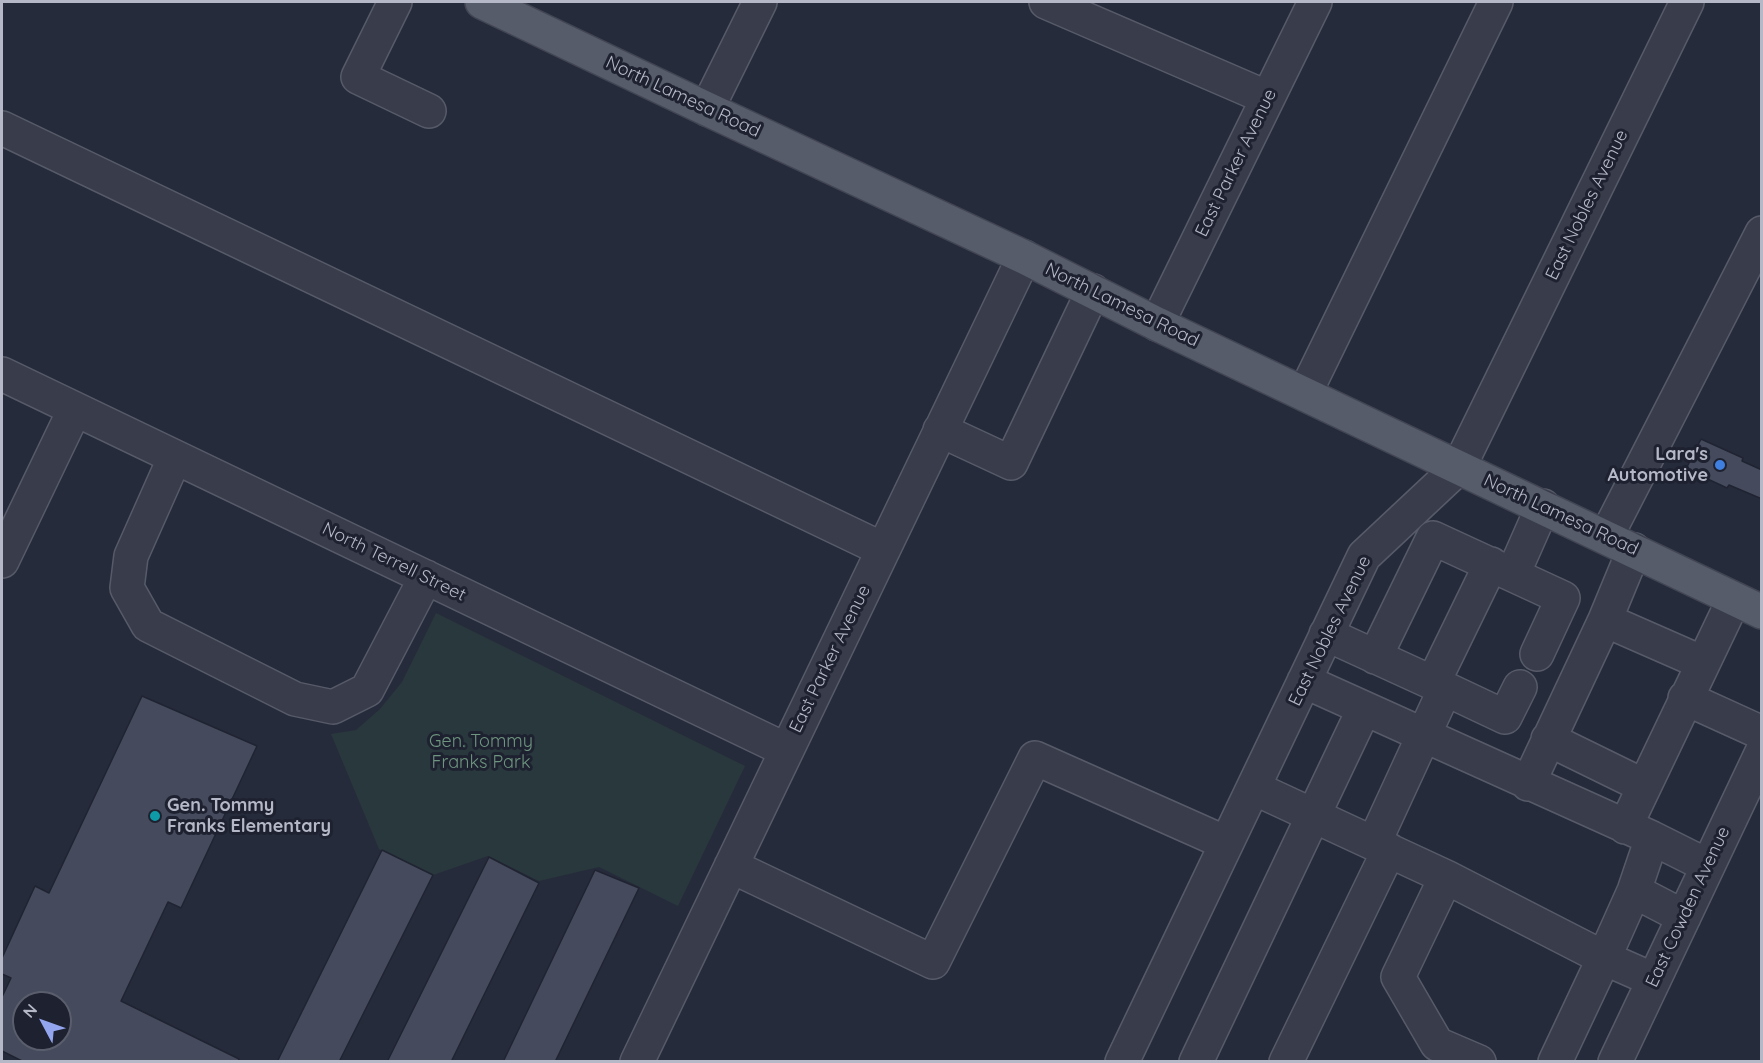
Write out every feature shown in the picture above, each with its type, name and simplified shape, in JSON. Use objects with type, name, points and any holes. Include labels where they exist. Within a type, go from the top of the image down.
[{"type":"main road","name":"North Lamesa Road","points":[[488,3],[707,110],[1024,257],[1157,324],[1748,605]]},
{"type":"street","points":[[395,2],[358,77],[429,111]]},
{"type":"street","points":[[707,110],[760,2]]},
{"type":"street","points":[[1046,2],[1268,98]]},
{"type":"street","name":"East Parker Avenue","points":[[1157,324],[1315,2]]},
{"type":"street","points":[[1305,393],[1496,2]]},
{"type":"street","name":"East Nobles Avenue","points":[[1122,1062],[1364,556],[1459,467],[1687,2]]},
{"type":"street","points":[[2,128],[882,549]]},
{"type":"street","points":[[1528,784],[1605,620],[1620,543],[1761,233]]},
{"type":"street","name":"East Parker Avenue","points":[[637,1062],[1024,257]]},
{"type":"street","points":[[940,430],[1011,463],[1093,291]]},
{"type":"street","name":"North Terrell Street","points":[[2,374],[786,750]]},
{"type":"street","points":[[2,561],[75,409]]},
{"type":"street","points":[[175,457],[131,556],[127,588],[148,625],[295,699],[333,707],[367,690],[426,578]]},
{"type":"street","points":[[1286,1062],[1381,846],[1423,736],[1439,686],[1502,569],[1543,506]]},
{"type":"street","points":[[1375,657],[1433,538],[1563,598],[1537,654]]},
{"type":"street","points":[[1554,1062],[1634,891],[1638,832],[1636,782],[1695,660],[1748,605]]},
{"type":"street","points":[[1605,620],[1695,660]]},
{"type":"street","points":[[1326,634],[1505,717],[1520,687]]},
{"type":"street","points":[[1636,782],[1685,698],[1695,660]]},
{"type":"street","points":[[1304,681],[1708,866]]},
{"type":"street","points":[[1685,698],[1761,733]]},
{"type":"street","points":[[1197,1062],[1364,709]]},
{"type":"street","points":[[1548,739],[1636,782]]},
{"type":"street","name":"East Cowden Avenue","points":[[1615,1062],[1761,752]]},
{"type":"street","points":[[730,866],[933,962],[1035,758],[1226,843]]},
{"type":"street","points":[[1254,788],[1446,877],[1604,958],[1654,980]]},
{"type":"street","points":[[1446,877],[1398,977],[1437,1044],[1479,1062]]},
{"type":"street","points":[[1634,891],[1684,917]]},
{"type":"green space","name":"Gen. Tommy Franks Park","points":[[436,613],[745,766],[678,906],[599,867],[539,881],[488,856],[433,875],[379,849],[331,734],[356,730],[380,709],[402,682]]},
{"type":"building","name":"Lara's Automotive","points":[[1701,439],[1743,458],[1742,461],[1762,470],[1762,499],[1729,485],[1727,488],[1686,469]]},
{"type":"building","name":"Gen. Tommy Franks Elementary","points":[[142,696],[257,746],[181,908],[168,902],[121,1001],[239,1059],[238,1062],[24,1062],[2,1051],[2,997],[11,978],[2,974],[2,958],[35,886],[49,893]]},
{"type":"building","name":"Gen. Tommy Franks Elementary","points":[[382,850],[433,875],[339,1062],[277,1062]]},
{"type":"building","points":[[489,857],[539,883],[451,1062],[387,1062]]},
{"type":"building","points":[[595,870],[639,888],[555,1062],[503,1062]]},
{"type":"place","name":"Lara's Automotive","points":[[1720,465]]},
{"type":"place","name":"Gen. Tommy Franks Elementary","points":[[155,816]]}]
